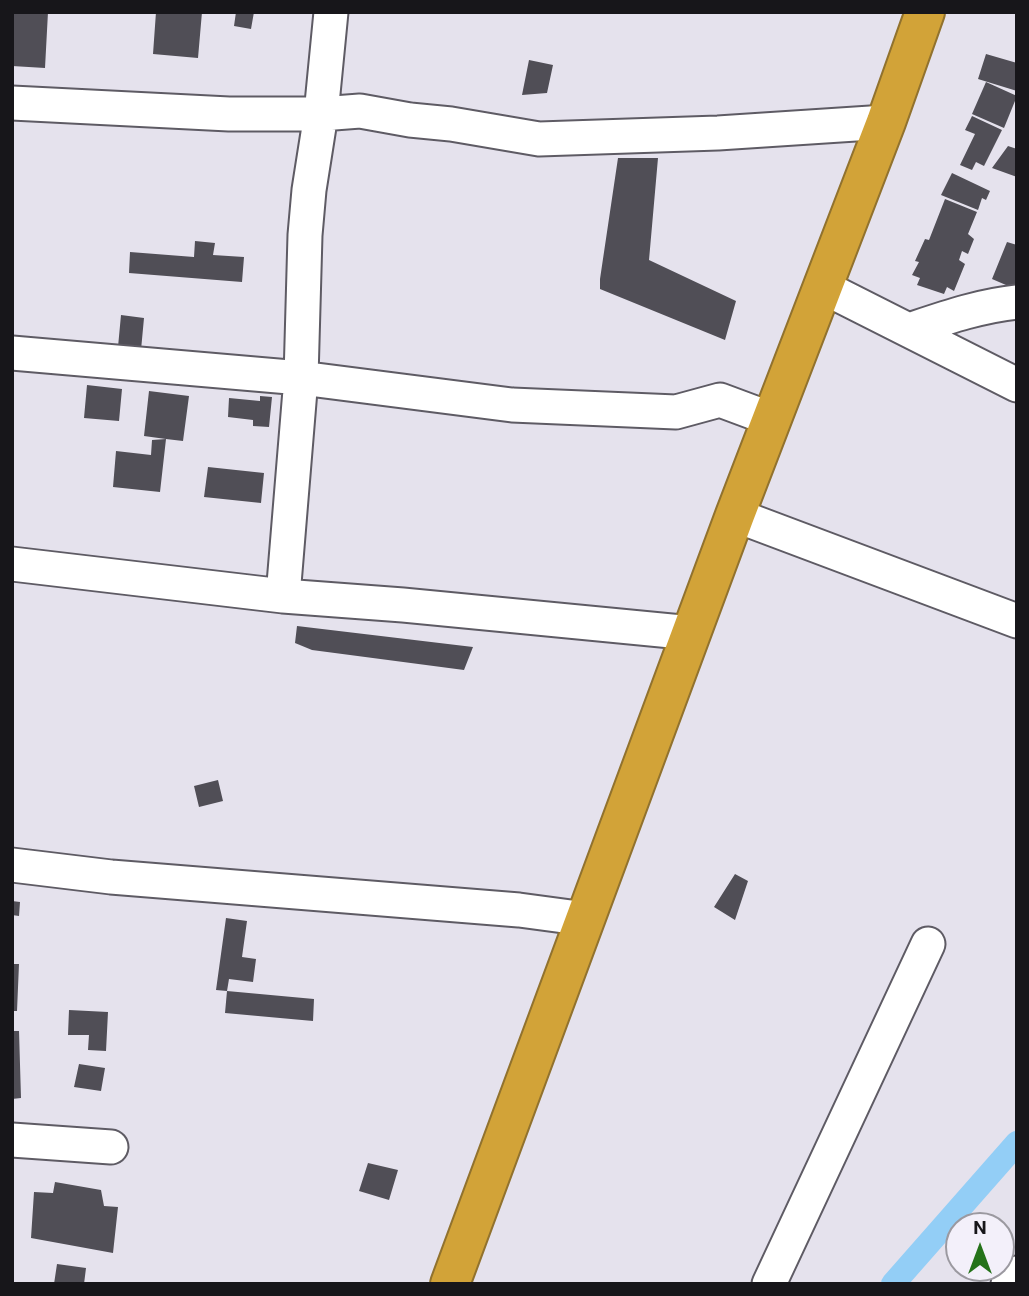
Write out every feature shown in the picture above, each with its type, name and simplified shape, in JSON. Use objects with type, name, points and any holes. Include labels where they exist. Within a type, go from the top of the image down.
[{"type":"highway","points":[[450,1284],[925,12]]},
{"type":"street","points":[[283,596],[300,379],[305,235],[331,12]]},
{"type":"street","points":[[12,103],[229,114],[321,114],[360,111],[539,139],[718,133],[886,122]]},
{"type":"street","points":[[821,286],[1017,385]]},
{"type":"street","points":[[909,330],[957,313],[1017,302]]},
{"type":"street","points":[[12,353],[300,379],[526,406],[676,412],[720,400],[771,419]]},
{"type":"street","points":[[735,515],[1017,621]]},
{"type":"street","points":[[12,564],[283,596],[692,632]]},
{"type":"street","points":[[12,865],[111,877],[506,909],[586,919]]},
{"type":"street","points":[[768,1284],[928,944]]},
{"type":"street","points":[[12,1140],[111,1147]]},
{"type":"street","points":[[1008,1284],[1017,1273]]},
{"type":"building","points":[[12,12],[48,12],[45,68],[12,66]]},
{"type":"building","points":[[156,12],[202,12],[198,58],[153,54]]},
{"type":"building","points":[[236,12],[254,12],[251,29],[234,26]]},
{"type":"building","points":[[986,54],[1017,63],[1017,91],[978,79]]},
{"type":"building","points":[[529,60],[553,65],[547,93],[522,95]]},
{"type":"building","points":[[986,82],[1017,96],[1004,128],[972,114]]},
{"type":"building","points":[[972,116],[1002,130],[984,166],[976,162],[972,170],[960,165],[975,134],[965,130]]},
{"type":"building","points":[[1008,146],[1017,149],[1017,177],[992,168]]},
{"type":"building","points":[[618,158],[658,158],[649,260],[736,301],[725,340],[600,289]]},
{"type":"building","points":[[952,173],[990,191],[986,200],[982,198],[978,210],[941,195]]},
{"type":"building","points":[[945,199],[977,212],[968,234],[974,239],[968,254],[962,251],[959,260],[965,264],[954,291],[947,287],[944,294],[917,285],[920,278],[912,275],[919,262],[915,261],[925,239],[929,240]]},
{"type":"building","points":[[195,241],[215,243],[213,255],[244,257],[242,282],[129,273],[130,252],[194,257]]},
{"type":"building","points":[[1007,242],[1017,245],[1017,281],[1013,288],[992,279]]},
{"type":"building","points":[[121,315],[144,318],[141,350],[118,347]]},
{"type":"building","points":[[87,385],[122,389],[119,421],[84,418]]},
{"type":"building","points":[[149,391],[189,396],[183,441],[144,436]]},
{"type":"building","points":[[260,396],[272,397],[269,427],[253,426],[253,420],[228,417],[229,398],[260,401]]},
{"type":"building","points":[[166,439],[160,492],[113,487],[116,451],[151,455],[152,440]]},
{"type":"building","points":[[208,467],[264,473],[261,503],[204,497]]},
{"type":"building","points":[[297,626],[473,647],[464,670],[312,650],[295,643]]},
{"type":"building","points":[[218,780],[223,801],[199,807],[194,786]]},
{"type":"building","points":[[735,874],[748,881],[735,920],[714,907]]},
{"type":"building","points":[[12,901],[20,902],[19,916],[12,915]]},
{"type":"building","points":[[226,918],[247,921],[242,957],[256,959],[253,982],[229,979],[227,991],[216,990]]},
{"type":"building","points":[[12,964],[19,964],[17,1011],[12,1011]]},
{"type":"building","points":[[227,991],[314,999],[313,1021],[225,1013]]},
{"type":"building","points":[[69,1010],[108,1012],[106,1051],[88,1050],[89,1035],[68,1035]]},
{"type":"building","points":[[12,1031],[19,1031],[21,1098],[12,1099]]},
{"type":"building","points":[[79,1064],[105,1068],[101,1091],[74,1087]]},
{"type":"building","points":[[368,1163],[398,1170],[389,1200],[359,1191]]},
{"type":"building","points":[[55,1182],[101,1190],[104,1206],[118,1207],[113,1253],[31,1238],[34,1192],[53,1193]]},
{"type":"building","points":[[57,1264],[86,1268],[84,1284],[54,1284]]},
{"type":"waterway","points":[[893,1284],[1017,1143]]}]
